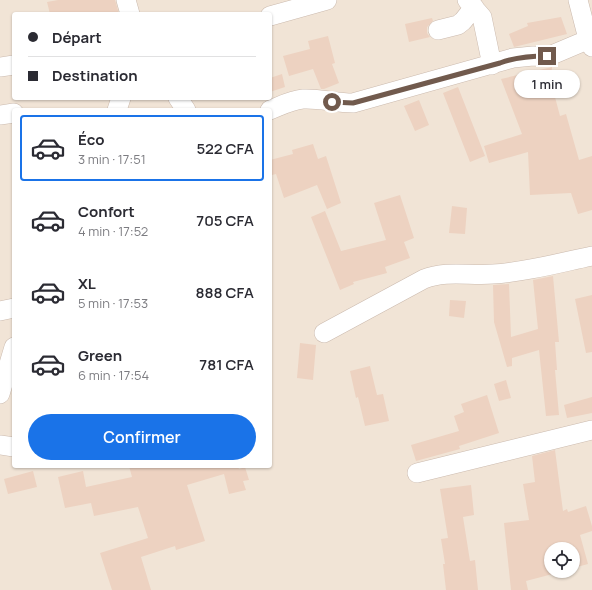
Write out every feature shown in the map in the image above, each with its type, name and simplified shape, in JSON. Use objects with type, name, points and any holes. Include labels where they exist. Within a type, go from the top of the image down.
[{"type":"street","points":[[126,0],[129,12]]},
{"type":"street","points":[[272,15],[327,0]]},
{"type":"street","points":[[272,109],[293,101],[303,99],[353,103],[513,58],[547,56],[591,41],[578,0]]},
{"type":"street","points":[[438,30],[458,25],[463,21],[470,3],[482,17],[492,65]]},
{"type":"street","points":[[0,67],[12,65]]},
{"type":"street","points":[[0,115],[12,113]]},
{"type":"street","points":[[324,333],[434,275],[494,274],[539,268],[592,256]]},
{"type":"street","points":[[0,311],[12,308]]},
{"type":"street","points":[[0,394],[12,354]]},
{"type":"street","points":[[417,473],[592,430]]},
{"type":"street","points":[[0,445],[12,447]]},
{"type":"shaded area","points":[[0,0],[592,0],[592,590],[0,590]]},
{"type":"building","points":[[58,0],[115,0],[118,12],[50,12],[47,2]]},
{"type":"building","points":[[561,17],[567,34],[514,47],[509,34],[528,26],[527,23]]},
{"type":"building","points":[[432,18],[433,21],[427,27],[427,33],[430,37],[409,42],[405,24]]},
{"type":"building","points":[[328,36],[335,63],[332,64],[339,83],[321,89],[313,69],[289,76],[283,56],[310,49],[308,41]]},
{"type":"building","points":[[552,67],[551,82],[560,116],[566,114],[579,160],[592,156],[592,210],[578,214],[571,193],[530,195],[528,152],[489,163],[484,146],[522,134],[501,79]]},
{"type":"building","points":[[282,74],[285,87],[272,91],[272,77]]},
{"type":"building","points":[[458,87],[485,156],[470,162],[443,93]]},
{"type":"building","points":[[419,100],[429,125],[415,131],[404,106]]},
{"type":"building","points":[[313,144],[318,159],[326,156],[341,203],[327,209],[317,185],[284,198],[276,174],[272,175],[272,159],[293,154],[292,150]]},
{"type":"building","points":[[400,195],[414,238],[404,242],[410,258],[385,267],[387,273],[353,282],[354,284],[340,290],[311,217],[325,211],[341,251],[386,240],[374,203]]},
{"type":"building","points":[[452,206],[467,208],[465,234],[449,233]]},
{"type":"building","points":[[553,276],[559,342],[555,342],[557,370],[555,370],[559,415],[546,416],[539,350],[512,358],[512,366],[507,367],[494,322],[493,285],[509,284],[511,337],[538,329],[533,280]]},
{"type":"building","points":[[592,295],[592,352],[586,353],[575,299]]},
{"type":"building","points":[[450,300],[466,301],[464,318],[449,316]]},
{"type":"building","points":[[300,343],[316,345],[313,380],[297,378]]},
{"type":"building","points":[[370,366],[377,395],[383,394],[389,421],[365,426],[358,397],[356,398],[350,371]]},
{"type":"building","points":[[506,380],[511,398],[499,401],[494,384]]},
{"type":"building","points":[[487,395],[499,433],[459,446],[460,449],[416,461],[411,445],[459,431],[454,416],[464,412],[461,404]]},
{"type":"building","points":[[592,397],[592,413],[567,418],[564,405]]},
{"type":"building","points":[[555,450],[563,511],[567,509],[568,512],[586,506],[592,531],[580,535],[588,564],[580,566],[580,542],[544,542],[544,576],[526,581],[528,590],[511,590],[504,523],[529,520],[523,484],[535,482],[532,456]]},
{"type":"building","points":[[130,468],[245,468],[249,480],[243,481],[246,490],[229,494],[224,474],[187,485],[205,541],[176,550],[175,546],[141,557],[151,590],[112,590],[100,553],[148,538],[138,507],[94,516],[91,503],[65,508],[58,477],[83,471],[86,487],[132,477]]},
{"type":"building","points":[[33,471],[37,487],[8,494],[4,479]]},
{"type":"building","points":[[471,485],[474,515],[463,517],[470,561],[475,560],[478,590],[446,590],[443,564],[445,564],[441,539],[448,538],[440,489]]},
{"type":"route","points":[[332,102],[353,103],[500,63],[513,58],[547,56]]}]
